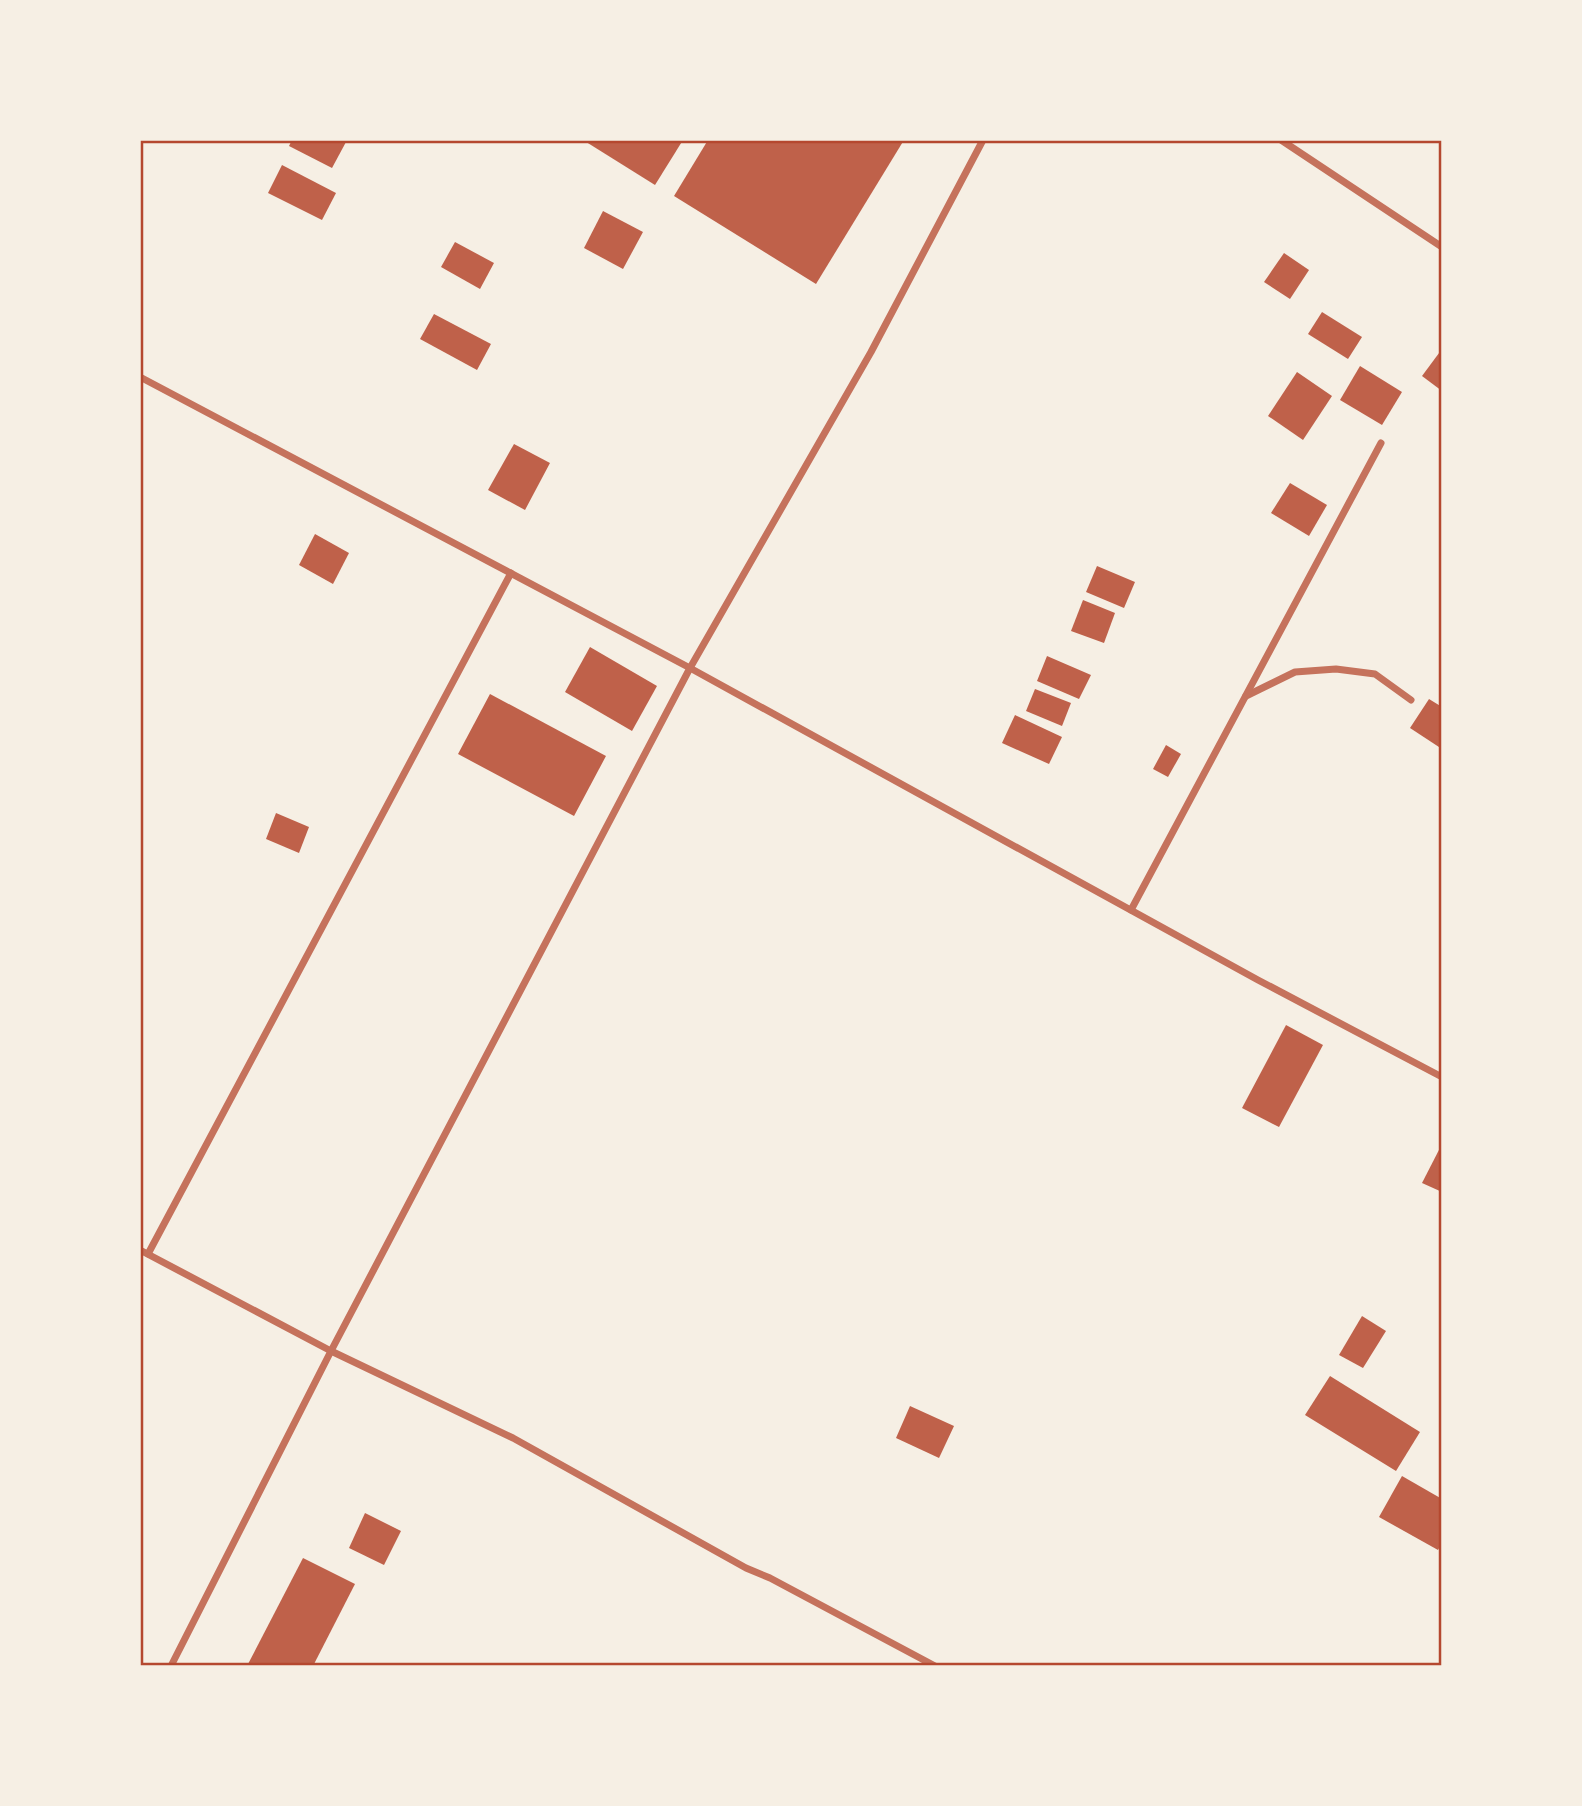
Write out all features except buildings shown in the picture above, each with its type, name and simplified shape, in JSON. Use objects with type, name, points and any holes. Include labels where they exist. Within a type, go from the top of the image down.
[{"type":"street","points":[[171,1666],[331,1351],[690,668],[871,352],[984,140]]},
{"type":"street","points":[[1281,140],[1442,247]]},
{"type":"street","points":[[140,377],[690,668],[1442,1077]]},
{"type":"street","points":[[1132,910],[1381,443]]},
{"type":"street","points":[[511,573],[144,1252],[331,1351],[513,1438],[746,1568],[770,1578],[935,1666]]},
{"type":"street","points":[[1246,696],[1295,673],[1336,669],[1375,674],[1411,700]]}]
